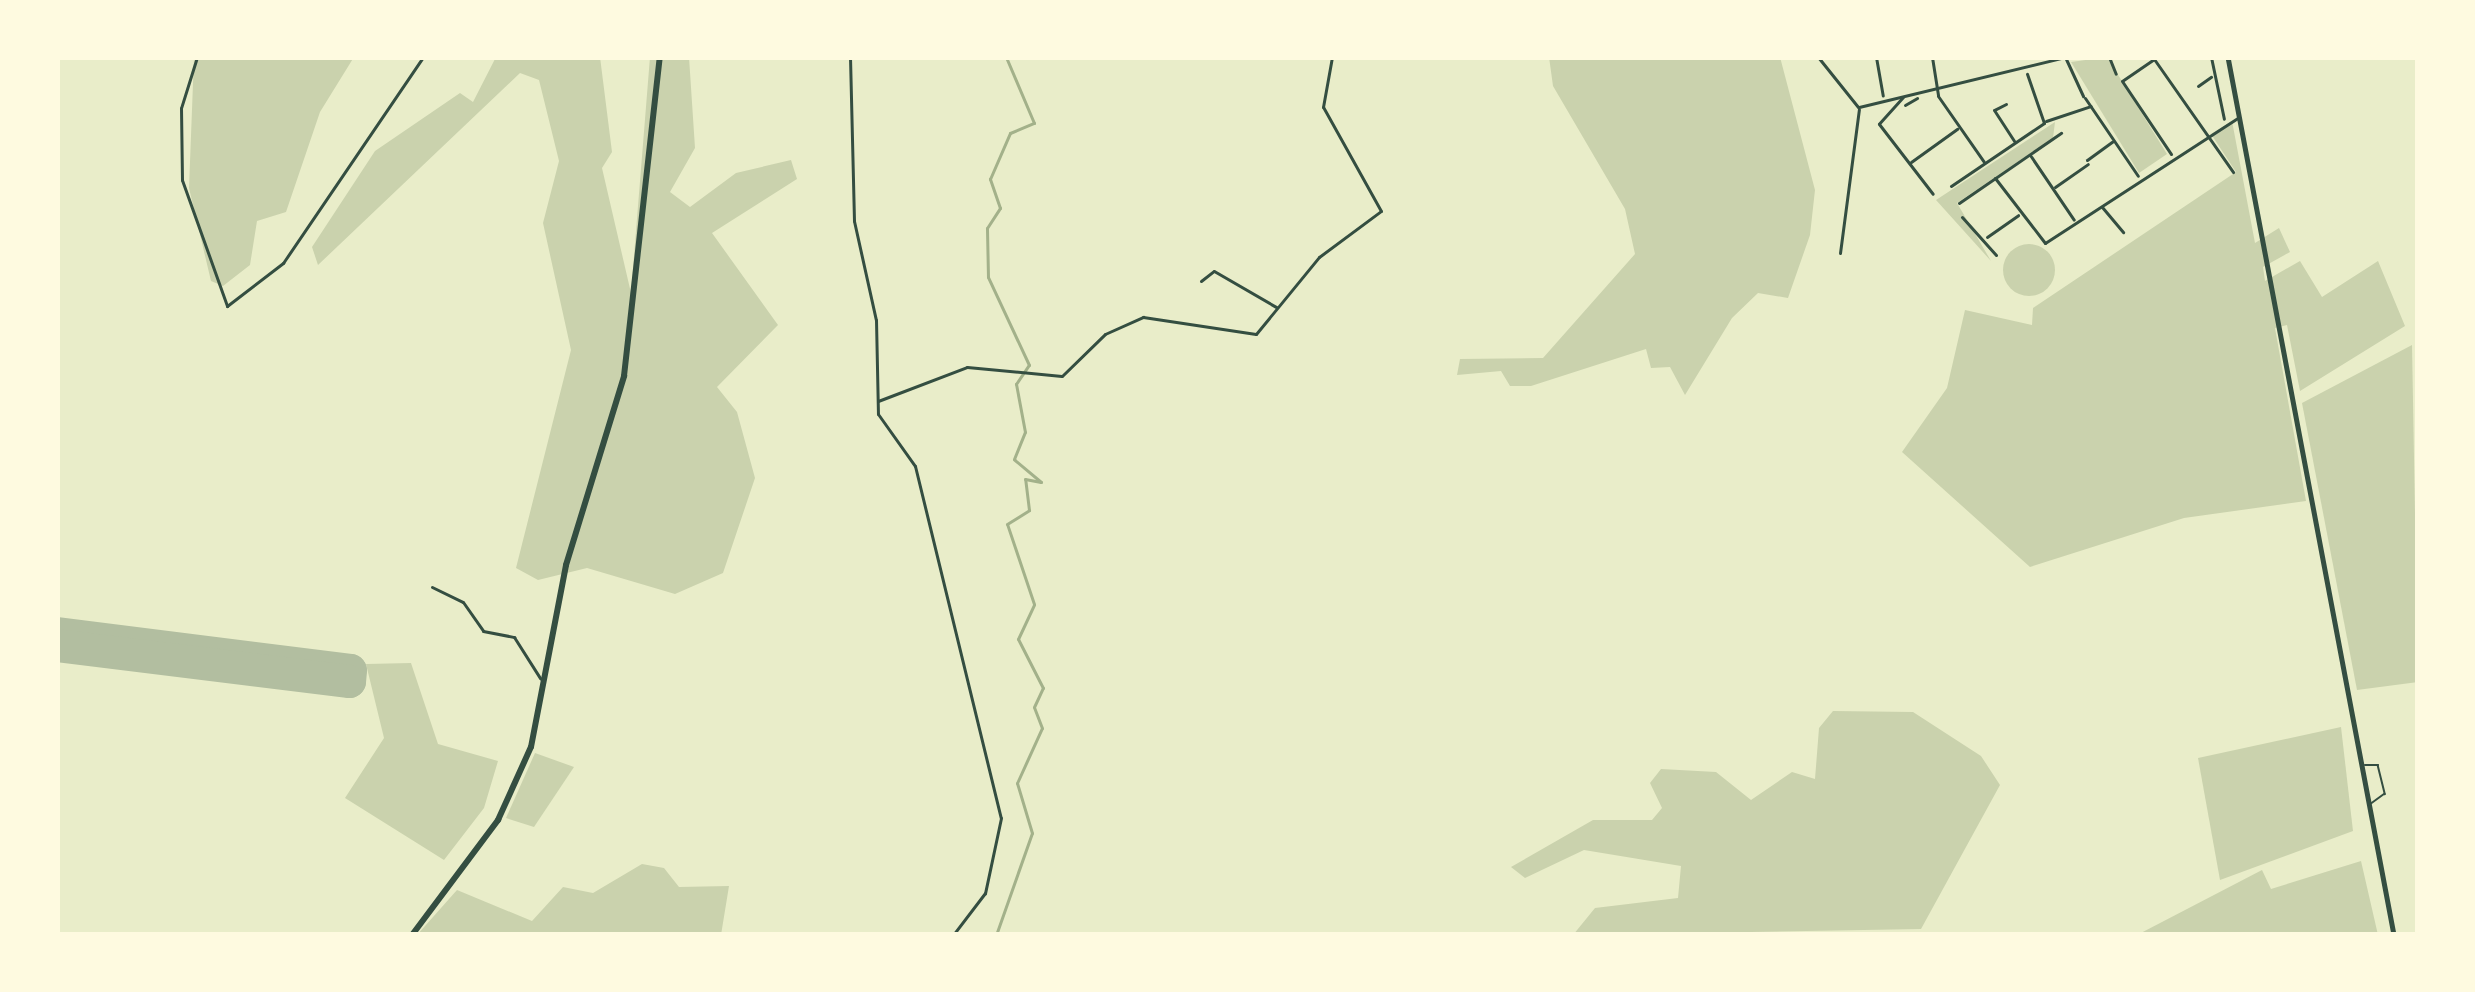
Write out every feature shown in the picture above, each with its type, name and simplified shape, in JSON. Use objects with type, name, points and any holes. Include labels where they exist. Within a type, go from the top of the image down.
[{"type":"highway","points":[[412,935],[511,797],[624,376],[660,57]]},
{"type":"street","points":[[197,57],[181,108],[182,180],[227,306],[289,256],[337,170],[423,57]]},
{"type":"street","points":[[850,57],[854,220],[876,320],[876,401],[931,519],[1001,818],[990,881],[953,935]]},
{"type":"street","points":[[876,401],[967,367],[1016,377],[1066,375],[1129,321],[1256,334],[1319,256],[1381,211],[1323,107],[1332,57]]},
{"type":"street","points":[[1818,57],[1858,107],[1840,253]]},
{"type":"street","points":[[1876,57],[1883,97]]},
{"type":"street","points":[[1932,57],[1937,89],[1985,164]]},
{"type":"street","points":[[1858,107],[1883,97],[2026,72],[2066,57],[2084,97],[2140,179]]},
{"type":"street","points":[[2109,57],[2116,74]]},
{"type":"street","points":[[2211,57],[2224,121]]},
{"type":"street","points":[[2228,57],[2394,935]]},
{"type":"street","points":[[2172,156],[2122,83],[2156,58],[2233,172]]},
{"type":"street","points":[[2026,72],[2044,121]]},
{"type":"street","points":[[2198,86],[2214,75]]},
{"type":"street","points":[[1903,95],[1904,105]]},
{"type":"street","points":[[1917,98],[1879,124],[1934,194]]},
{"type":"street","points":[[2006,104],[1994,110],[2015,142]]},
{"type":"street","points":[[1951,186],[2044,121],[2057,121],[2090,106]]},
{"type":"street","points":[[1995,178],[2042,244],[2224,121],[2239,117]]},
{"type":"street","points":[[1909,163],[1960,127]]},
{"type":"street","points":[[1959,203],[2058,134]]},
{"type":"street","points":[[2054,188],[2114,140]]},
{"type":"street","points":[[2030,155],[2075,222]]},
{"type":"street","points":[[2101,206],[2123,232]]},
{"type":"street","points":[[1985,238],[2020,214]]},
{"type":"street","points":[[1962,217],[1996,255]]},
{"type":"street","points":[[1201,281],[1214,272],[1278,308]]},
{"type":"street","points":[[431,587],[464,602],[483,631],[514,637],[542,679]]},
{"type":"lane","points":[[2361,766],[2378,765],[2384,792],[2368,805]]},
{"type":"green space","points":[[194,57],[354,57],[320,112],[286,212],[257,221],[250,265],[223,286],[211,281],[189,188]]},
{"type":"green space","points":[[496,57],[600,57],[612,152],[602,168],[631,293],[650,57],[689,57],[695,148],[670,192],[690,207],[736,173],[791,160],[797,179],[712,233],[778,325],[717,387],[737,412],[755,478],[723,573],[675,594],[587,568],[538,580],[516,568],[571,350],[543,223],[559,161],[539,80],[520,73],[318,265],[312,247],[375,151],[460,93],[473,102]]},
{"type":"green space","points":[[1549,57],[1780,57],[1815,190],[1810,235],[1788,298],[1758,293],[1732,318],[1685,395],[1670,367],[1651,368],[1646,349],[1531,386],[1510,386],[1501,371],[1457,375],[1460,359],[1543,358],[1635,254],[1625,209],[1553,86]]},
{"type":"green space","points":[[2107,57],[2167,154],[2139,173],[2071,62]]},
{"type":"green space","points":[[2232,121],[2255,243],[2279,228],[2290,252],[2263,267],[2265,281],[2300,261],[2322,297],[2378,261],[2405,326],[2300,391],[2287,325],[2275,328],[2306,501],[2184,518],[2030,567],[1902,452],[1947,388],[1965,310],[2032,325],[2033,308],[2236,172],[2211,134]]},
{"type":"green space","points":[[2055,122],[2053,138],[1957,203],[1991,261],[1936,200]]},
{"type":"green space","points":[[2029,244],[2047,252],[2055,270],[2047,288],[2029,296],[2011,288],[2003,270],[2011,252]]},
{"type":"green space","points":[[2412,345],[2418,682],[2357,690],[2302,403]]},
{"type":"green space","points":[[411,663],[438,744],[498,761],[484,808],[444,860],[345,798],[384,738],[366,664]]},
{"type":"green space","points":[[1833,711],[1913,712],[1981,756],[2000,785],[1921,929],[1573,935],[1595,908],[1678,898],[1681,866],[1584,850],[1525,878],[1511,867],[1593,820],[1652,820],[1662,808],[1650,783],[1661,769],[1716,772],[1751,800],[1792,772],[1815,779],[1819,728]]},
{"type":"green space","points":[[2341,727],[2353,831],[2220,880],[2198,758]]},
{"type":"green space","points":[[535,753],[574,767],[534,827],[506,818]]},
{"type":"green space","points":[[2361,861],[2378,935],[2137,935],[2262,870],[2271,889]]},
{"type":"green space","points":[[642,864],[664,868],[679,887],[729,886],[721,935],[417,935],[457,890],[532,921],[563,887],[593,893]]},
{"type":"waterway","points":[[996,935],[1032,833],[1017,783],[1042,728],[1034,707],[1043,688],[1018,639],[1034,604],[1007,524],[1029,510],[1025,479],[1041,482],[1014,459],[1025,432],[1016,384],[1029,365],[988,277],[987,228],[1000,208],[990,179],[1010,133],[1034,123],[1006,57]]},
{"type":"runway","points":[[57,633],[350,670],[349,681],[57,645]]}]
